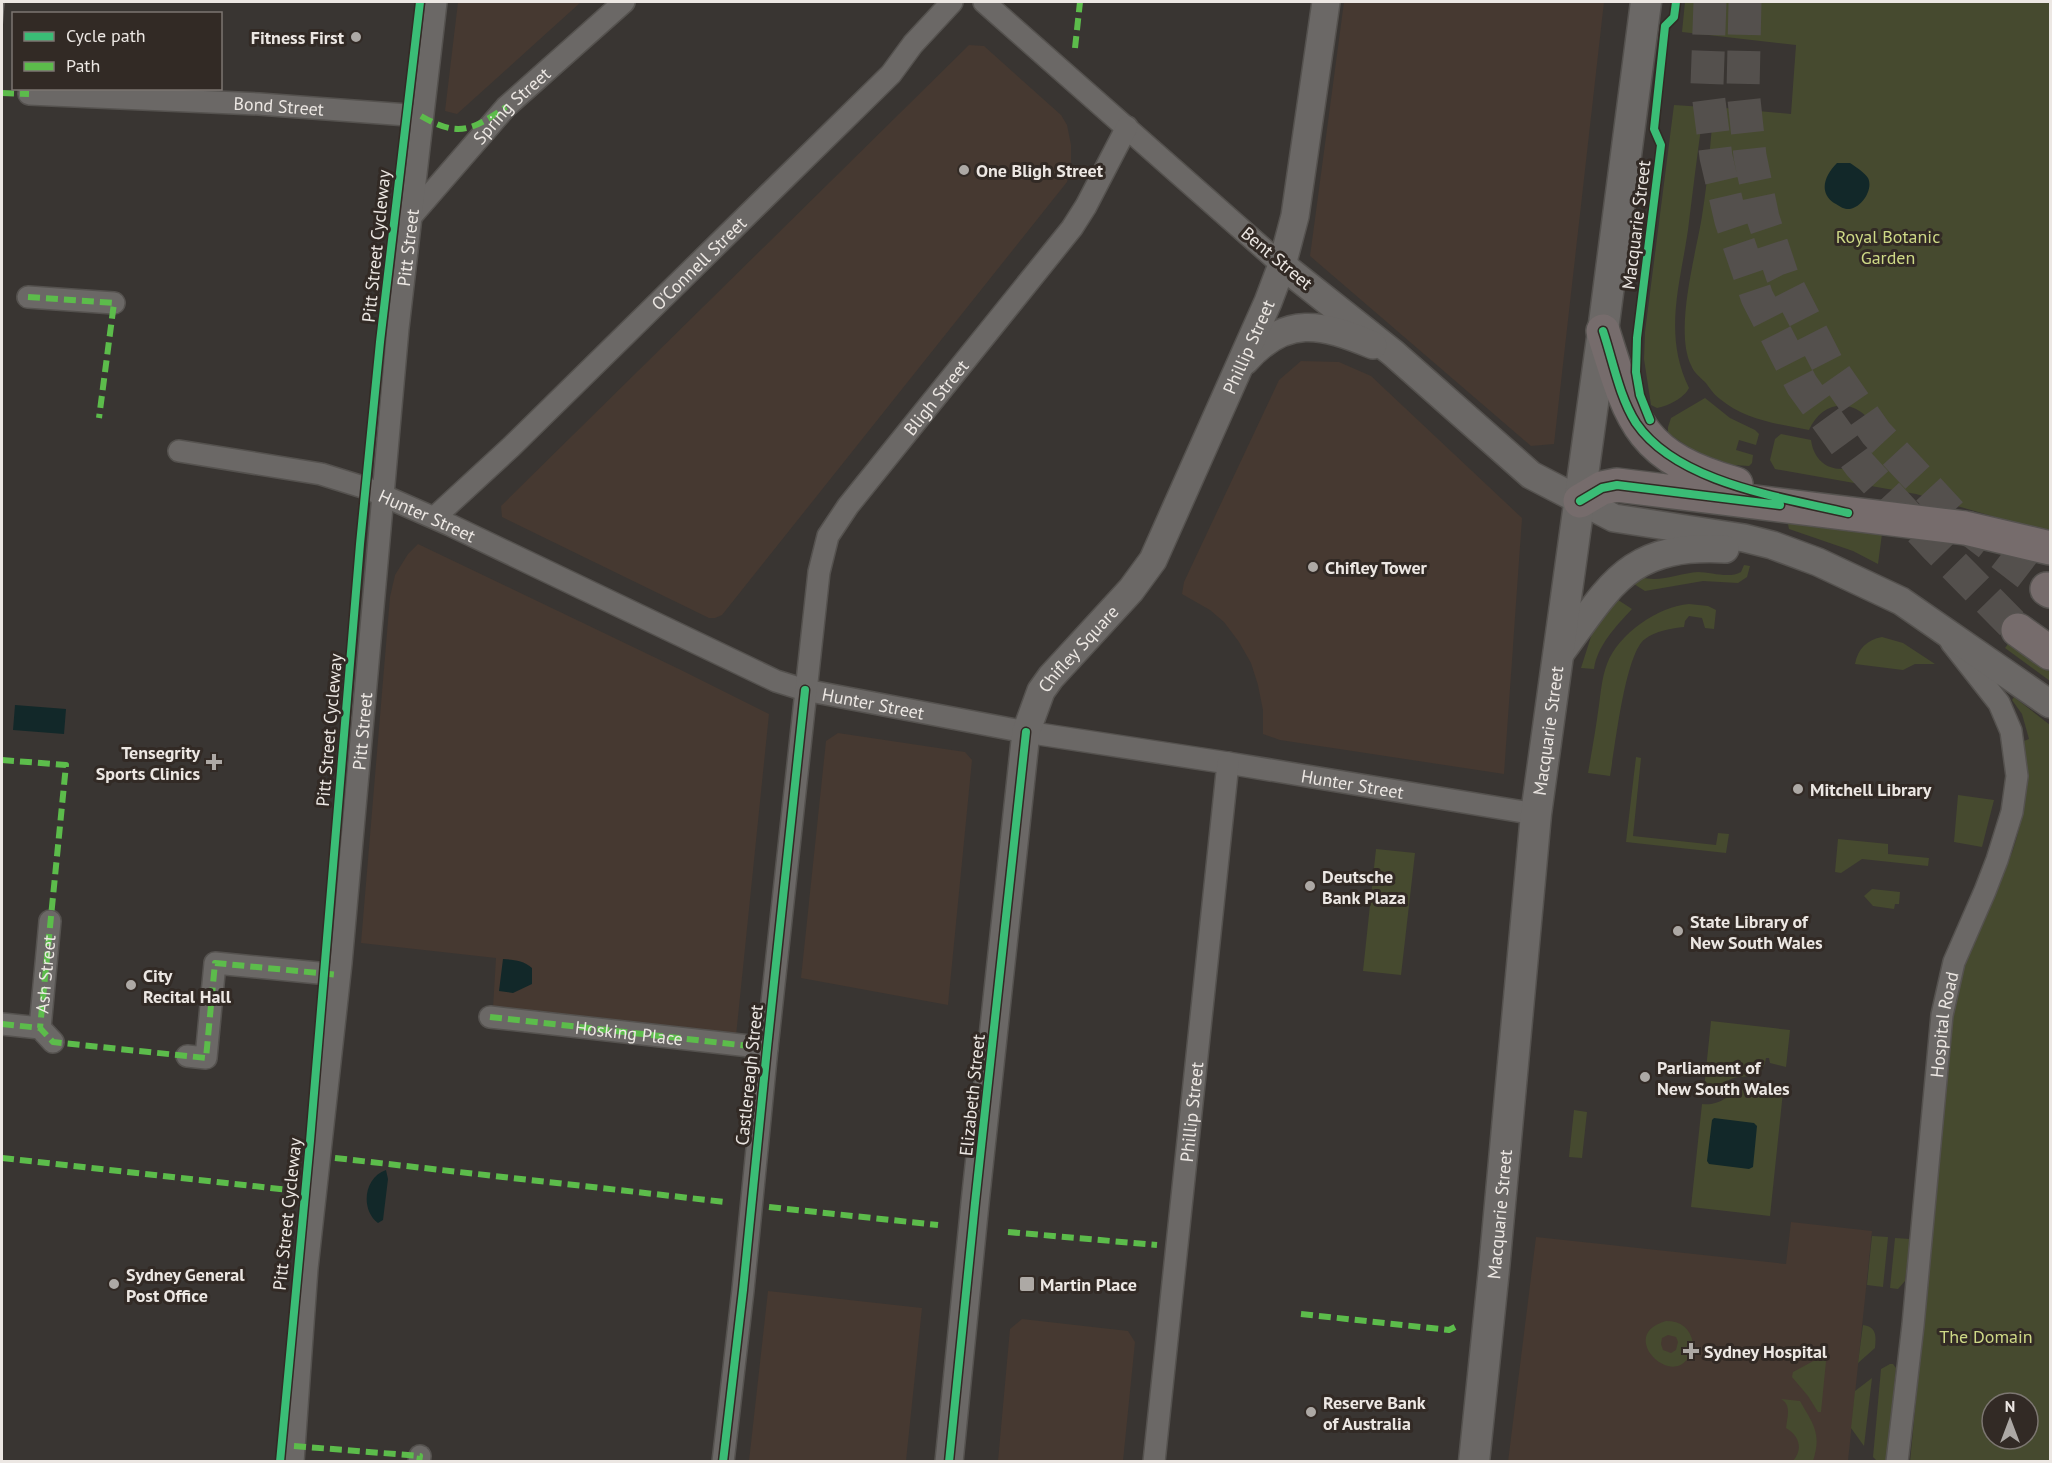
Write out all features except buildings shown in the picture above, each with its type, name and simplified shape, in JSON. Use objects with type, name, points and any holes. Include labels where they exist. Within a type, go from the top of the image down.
[{"type":"highway","points":[[1603,332],[1630,410],[1642,430],[1659,449],[1679,463],[1704,475],[1848,513]]},
{"type":"highway","points":[[1580,501],[1602,488],[1617,485],[1965,528],[2050,548]]},
{"type":"main road","name":"Macquarie Street","points":[[1474,1461],[1496,1257],[1536,814],[1646,2]]},
{"type":"street","name":"Pitt Street","points":[[293,1461],[307,1268],[339,975],[410,219],[436,2]]},
{"type":"street","name":"Spring Street","points":[[410,219],[506,107],[624,2]]},
{"type":"street","name":"O'Connell Street","points":[[435,518],[511,447],[891,74],[913,44],[952,2]]},
{"type":"street","name":"Bent Street","points":[[984,2],[1282,265],[1393,353],[1530,475],[1614,518],[1744,538],[1772,545],[1818,562]]},
{"type":"street","name":"Phillip Street","points":[[1145,573],[1160,547],[1282,265],[1295,216],[1326,2]]},
{"type":"street","name":"Bond Street","points":[[29,94],[277,105],[421,116]]},
{"type":"street","name":"Bligh Street","points":[[805,690],[819,572],[828,536],[848,506],[1072,228],[1127,127]]},
{"type":"street","points":[[28,297],[114,303]]},
{"type":"street","points":[[1237,371],[1250,354],[1266,342],[1282,332],[1301,327],[1319,327],[1342,333],[1393,353]]},
{"type":"street","name":"Hunter Street","points":[[180,451],[321,474],[383,495],[776,681],[805,690],[1026,732],[1228,762],[1536,814]]},
{"type":"street","points":[[1559,655],[1618,578],[1638,563],[1677,550],[1714,549],[1818,562],[1901,601],[2050,704]]},
{"type":"street","name":"Chifley Square","points":[[1026,732],[1041,691],[1051,677],[1145,573]]},
{"type":"street","name":"Hospital Road","points":[[1897,1461],[1914,1316],[1942,1015],[1954,962],[1985,891],[2012,812],[2017,776],[2011,731],[1999,704],[1989,688],[1936,624]]},
{"type":"street","name":"Castlereagh Street","points":[[723,1461],[743,1290],[766,1048],[805,690]]},
{"type":"street","name":"Elizabeth Street","points":[[949,1461],[1026,732]]},
{"type":"street","name":"Phillip Street","points":[[1154,1461],[1228,762]]},
{"type":"street","name":"Ash Street","points":[[2,1024],[47,1035],[50,921]]},
{"type":"street","points":[[187,1056],[206,1058],[215,963],[339,975]]},
{"type":"street","name":"Hosking Place","points":[[490,1017],[766,1048]]},
{"type":"shaded area","points":[[458,2],[581,2],[457,114],[445,111]]},
{"type":"shaded area","points":[[1344,2],[1604,2],[1554,444],[1531,446],[1310,256]]},
{"type":"shaded area","points":[[969,45],[984,46],[1061,115],[1067,125],[1071,145],[1071,167],[1067,182],[722,615],[709,618],[502,517],[501,506]]},
{"type":"shaded area","name":"Chifley Tower","points":[[1301,361],[1339,362],[1371,376],[1522,518],[1504,774],[1280,740],[1263,734],[1263,710],[1258,685],[1251,663],[1239,642],[1224,622],[1210,610],[1182,594],[1184,582],[1279,380]]},
{"type":"shaded area","points":[[418,544],[769,714],[736,1036],[493,1008],[496,958],[361,943],[390,597],[395,575],[408,554]]},
{"type":"shaded area","points":[[838,733],[965,752],[972,760],[948,1005],[801,978],[826,741]]},
{"type":"shaded area","name":"Sydney Hospital","points":[[1791,1222],[1872,1231],[1848,1461],[1508,1462],[1536,1237],[1786,1264]]},
{"type":"shaded area","points":[[768,1291],[922,1308],[906,1461],[749,1461]]},
{"type":"shaded area","points":[[1022,1319],[1128,1331],[1135,1342],[1123,1461],[998,1461],[1010,1329]]},
{"type":"green space","name":"Royal Botanic Garden","points":[[1685,2],[2050,2],[2050,533],[1916,494],[1775,469],[1770,460],[1775,439],[1781,434],[1811,440],[1815,454],[1824,463],[1834,468],[1856,465],[1865,457],[1871,446],[1873,431],[1871,423],[1861,412],[1845,406],[1824,411],[1813,422],[1809,430],[1762,420],[1740,412],[1716,396],[1694,370],[1686,350],[1685,312],[1704,202],[1714,107],[1791,114],[1796,45],[1682,32]]},
{"type":"green space","points":[[1674,105],[1704,107],[1676,310],[1677,349],[1689,388],[1675,401],[1657,408],[1651,405],[1644,359],[1645,332]]},
{"type":"green space","points":[[1705,398],[1730,418],[1759,434],[1756,445],[1739,440],[1736,450],[1753,455],[1749,466],[1733,465],[1696,452],[1668,433],[1671,418]]},
{"type":"green space","points":[[1789,522],[1882,534],[1878,564],[1853,551],[1789,529]]},
{"type":"green space","points":[[1744,565],[1750,566],[1747,577],[1738,583],[1703,581],[1645,591],[1634,584],[1641,577],[1655,579],[1698,572],[1731,575],[1741,572]]},
{"type":"green space","points":[[1612,596],[1632,609],[1603,644],[1594,669],[1581,668],[1595,624]]},
{"type":"green space","points":[[1689,604],[1708,606],[1716,610],[1714,629],[1705,628],[1702,618],[1689,616],[1684,627],[1659,632],[1645,639],[1638,648],[1626,681],[1610,776],[1588,773],[1603,679],[1612,653],[1630,632],[1653,616],[1677,606]]},
{"type":"green space","points":[[1882,637],[1903,643],[1935,664],[1915,664],[1903,670],[1855,664],[1858,653],[1864,646]]},
{"type":"green space","points":[[2011,640],[2050,672],[2050,681],[2005,648]]},
{"type":"green space","name":"The Domain","points":[[2014,697],[2050,725],[2050,1461],[1910,1462],[1955,990],[1974,934],[2008,863],[2018,833],[2025,788],[2024,741],[2029,739],[2022,714],[2012,700]]},
{"type":"green space","points":[[1636,757],[1641,758],[1633,836],[1716,845],[1718,833],[1729,834],[1726,853],[1626,842]]},
{"type":"green space","points":[[1958,795],[1994,800],[1982,847],[1954,842]]},
{"type":"green space","points":[[1838,839],[1888,844],[1888,854],[1929,858],[1928,866],[1862,859],[1841,873],[1835,872]]},
{"type":"green space","points":[[1376,849],[1415,853],[1401,975],[1363,971]]},
{"type":"green space","points":[[1872,889],[1900,892],[1899,904],[1895,904],[1894,909],[1873,906],[1864,896]]},
{"type":"green space","points":[[1711,1021],[1790,1030],[1786,1067],[1770,1063],[1769,1058],[1766,1058],[1762,1070],[1755,1075],[1734,1078],[1718,1087],[1704,1089]]},
{"type":"green space","points":[[1749,1088],[1783,1092],[1770,1216],[1691,1207],[1702,1104],[1715,1103]]},
{"type":"green space","points":[[1574,1110],[1587,1112],[1582,1158],[1569,1157]]},
{"type":"green space","points":[[1872,1236],[1888,1237],[1883,1287],[1867,1285]]},
{"type":"green space","points":[[1895,1238],[1910,1239],[1905,1281],[1898,1289],[1890,1288]]},
{"type":"green space","points":[[1666,1321],[1684,1326],[1690,1333],[1693,1343],[1687,1359],[1677,1366],[1666,1365],[1656,1359],[1648,1350],[1646,1339],[1651,1329]],"holes":[[[1668,1335],[1676,1337],[1678,1342],[1676,1350],[1671,1353],[1663,1350],[1662,1338]]]},
{"type":"green space","points":[[1863,1325],[1873,1330],[1875,1348],[1858,1363]]},
{"type":"green space","points":[[1827,1351],[1821,1412],[1818,1412],[1792,1377],[1793,1372],[1819,1358]]},
{"type":"green space","points":[[1890,1364],[1896,1368],[1887,1459],[1877,1461],[1873,1457],[1881,1369]]},
{"type":"green space","points":[[1872,1378],[1864,1446],[1851,1428],[1855,1391]]},
{"type":"green space","points":[[1781,1399],[1800,1401],[1812,1423],[1817,1443],[1813,1461],[1793,1461],[1799,1448],[1797,1439],[1786,1428],[1788,1408]]},
{"type":"water","points":[[1837,163],[1850,163],[1868,178],[1869,188],[1865,198],[1852,208],[1840,207],[1826,194],[1825,183]]},
{"type":"water","points":[[15,705],[66,709],[64,734],[13,730]]},
{"type":"water","points":[[503,959],[529,965],[532,968],[532,984],[513,993],[499,991]]},
{"type":"water","points":[[1714,1118],[1754,1123],[1757,1126],[1753,1167],[1749,1169],[1709,1164],[1707,1161]]},
{"type":"water","points":[[386,1170],[388,1179],[383,1220],[378,1223],[369,1210],[367,1194],[373,1179]]},
{"type":"tunnel","points":[[1710,2],[1707,85],[1716,157],[1731,221],[1757,297],[1802,385],[1860,465],[2018,630]]},
{"type":"tunnel","points":[[1745,2],[1743,90],[1750,156],[1763,218],[1782,275],[1827,363],[1876,433],[1956,519],[2047,589]]},
{"type":"tram line","points":[[2,28],[4,2]]},
{"type":"marked path","points":[[1075,48],[1080,2]]},
{"type":"marked path","points":[[2,93],[29,94]]},
{"type":"marked path","points":[[421,116],[434,123],[456,129],[474,126],[506,107]]},
{"type":"marked path","points":[[28,297],[114,303],[99,418]]},
{"type":"marked path","points":[[2,760],[66,765],[40,1028]]},
{"type":"marked path","points":[[2,1024],[40,1028],[53,1042],[206,1058],[215,963],[339,975]]},
{"type":"marked path","points":[[490,1017],[767,1048]]},
{"type":"marked path","points":[[2,1158],[289,1190]]},
{"type":"marked path","points":[[335,1158],[725,1202]]},
{"type":"marked path","points":[[769,1207],[938,1225]]},
{"type":"marked path","points":[[1008,1232],[1157,1245]]},
{"type":"marked path","points":[[1301,1314],[1449,1330],[1455,1327]]},
{"type":"marked path","points":[[294,1446],[420,1456],[419,1462]]},
{"type":"cycle path","name":"Pitt Street Cycleway","points":[[280,1462],[310,1141],[360,544],[380,342],[420,2]]},
{"type":"cycle path","points":[[1650,420],[1640,395],[1636,372],[1637,338],[1661,145],[1654,129],[1665,26],[1674,17],[1676,2]]},
{"type":"cycle path","points":[[1603,331],[1630,413],[1654,443],[1677,460],[1703,474],[1762,493],[1848,513]]},
{"type":"cycle path","points":[[1580,501],[1602,488],[1617,485],[1780,505]]},
{"type":"cycle path","points":[[723,1462],[805,690]]},
{"type":"cycle path","points":[[949,1462],[1026,732]]},
{"type":"place","name":"Fitness First","points":[[356,37]]},
{"type":"place","name":"One Bligh Street","points":[[964,170]]},
{"type":"place","name":"Chifley Tower","points":[[1313,567]]},
{"type":"place","name":"Tensegrity Sports Clinics","points":[[214,762]]},
{"type":"place","name":"Mitchell Library","points":[[1798,789]]},
{"type":"place","name":"Deutsche Bank Plaza","points":[[1310,886]]},
{"type":"place","name":"State Library of New South Wales","points":[[1678,931]]},
{"type":"place","name":"City Recital Hall","points":[[131,985]]},
{"type":"place","name":"Parliament of New South Wales","points":[[1645,1077]]},
{"type":"place","name":"Sydney General Post Office","points":[[114,1284]]},
{"type":"place","name":"Martin Place","points":[[1027,1284]]},
{"type":"place","name":"Sydney Hospital","points":[[1691,1351]]},
{"type":"place","name":"Reserve Bank of Australia","points":[[1311,1412]]}]
